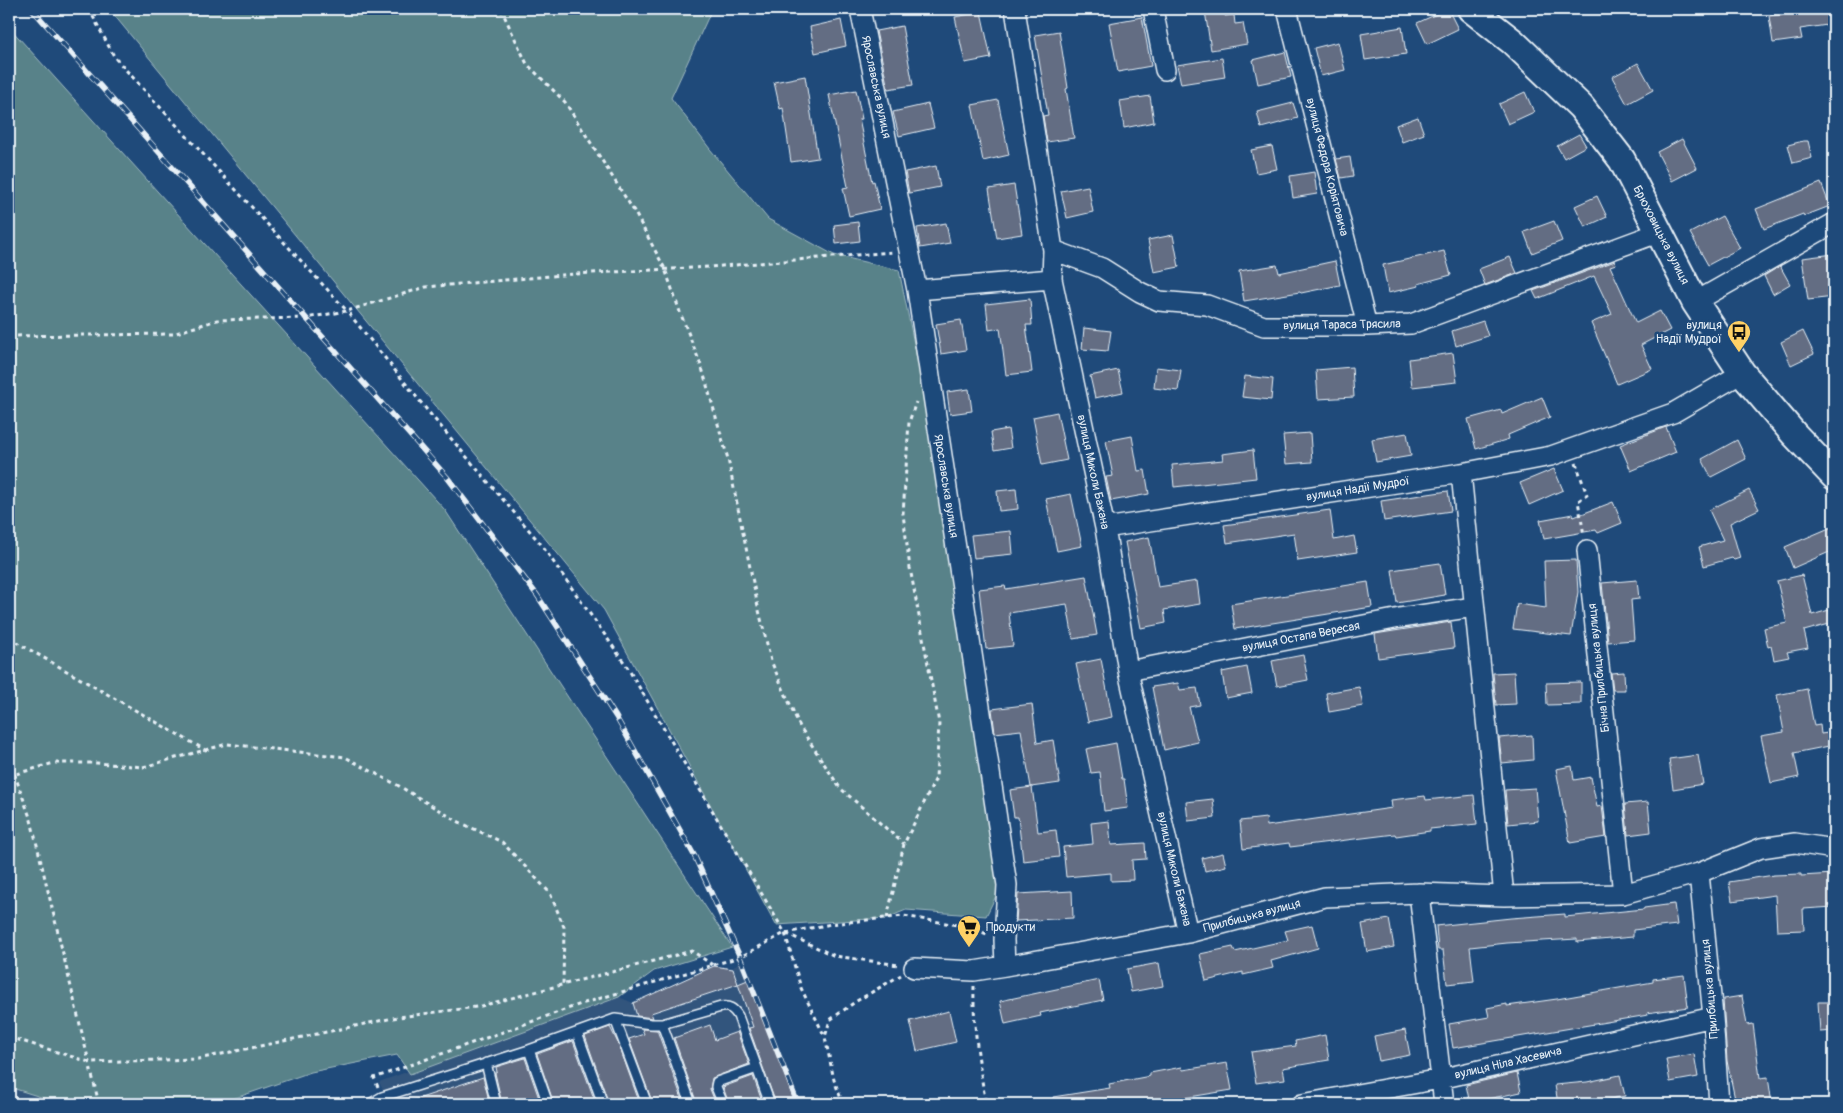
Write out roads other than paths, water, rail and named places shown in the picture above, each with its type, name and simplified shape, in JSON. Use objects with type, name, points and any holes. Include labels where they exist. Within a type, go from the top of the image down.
[{"type":"main road","name":"Брюховицька вулиця","points":[[1471,9],[1514,42],[1581,107],[1622,160],[1695,302],[1742,372],[1794,434],[1834,476]]},
{"type":"street","name":"Ярославська вулиця","points":[[860,9],[917,290],[929,368],[1006,885],[1005,966]]},
{"type":"street","name":"вулиця Миколи Бажана","points":[[1015,9],[1053,250],[1052,279],[1106,528],[1128,671],[1188,933]]},
{"type":"street","points":[[1153,9],[1165,70]]},
{"type":"street","name":"вулиця Федора Коріятовича","points":[[1287,9],[1367,326]]},
{"type":"street","points":[[1695,302],[1834,223]]},
{"type":"street","name":"вулиця Тараса Трясила","points":[[1053,250],[1102,268],[1140,292],[1159,301],[1207,305],[1264,326],[1367,326],[1411,324],[1660,232]]},
{"type":"street","points":[[917,290],[1052,279]]},
{"type":"street","name":"вулиця Надії Мудрої","points":[[1106,528],[1461,473],[1552,456],[1673,413],[1742,372]]},
{"type":"street","points":[[1461,473],[1504,896]]},
{"type":"street","name":"Бічна Прилбицька вулиця","points":[[1587,550],[1623,894]]},
{"type":"street","name":"вулиця Остапа Вересая","points":[[1128,671],[1400,618],[1474,607]]},
{"type":"street","name":"Прилбицька вулиця","points":[[914,968],[974,971],[1005,966],[1188,933],[1325,897],[1419,893],[1504,896],[1623,894],[1699,873],[1761,848],[1796,843],[1834,849]]},
{"type":"street","name":"Прилбицька вулиця","points":[[1699,873],[1713,1017],[1719,1104]]},
{"type":"street","points":[[1419,893],[1444,1104]]},
{"type":"street","name":"вулиця Ніла Хасевича","points":[[1302,1104],[1440,1079],[1713,1017]]},
{"type":"lane","points":[[370,1104],[382,1097],[529,1050],[616,1019],[662,1024],[728,1006],[738,1016],[770,1104]]},
{"type":"lane","points":[[616,1019],[647,1104]]},
{"type":"lane","points":[[662,1024],[691,1104]]},
{"type":"lane","points":[[577,1033],[603,1104]]},
{"type":"lane","points":[[529,1050],[548,1104]]},
{"type":"lane","points":[[486,1063],[496,1104]]},
{"type":"lane","points":[[722,1104],[716,1086],[717,1082],[757,1068]]},
{"type":"railway","points":[[32,9],[447,477],[537,595],[616,717],[694,855],[740,957],[798,1104]]},
{"type":"place","name":"вулиця Надії Мудрої","points":[[1739,353]]},
{"type":"place","name":"Продукти","points":[[969,948]]}]
